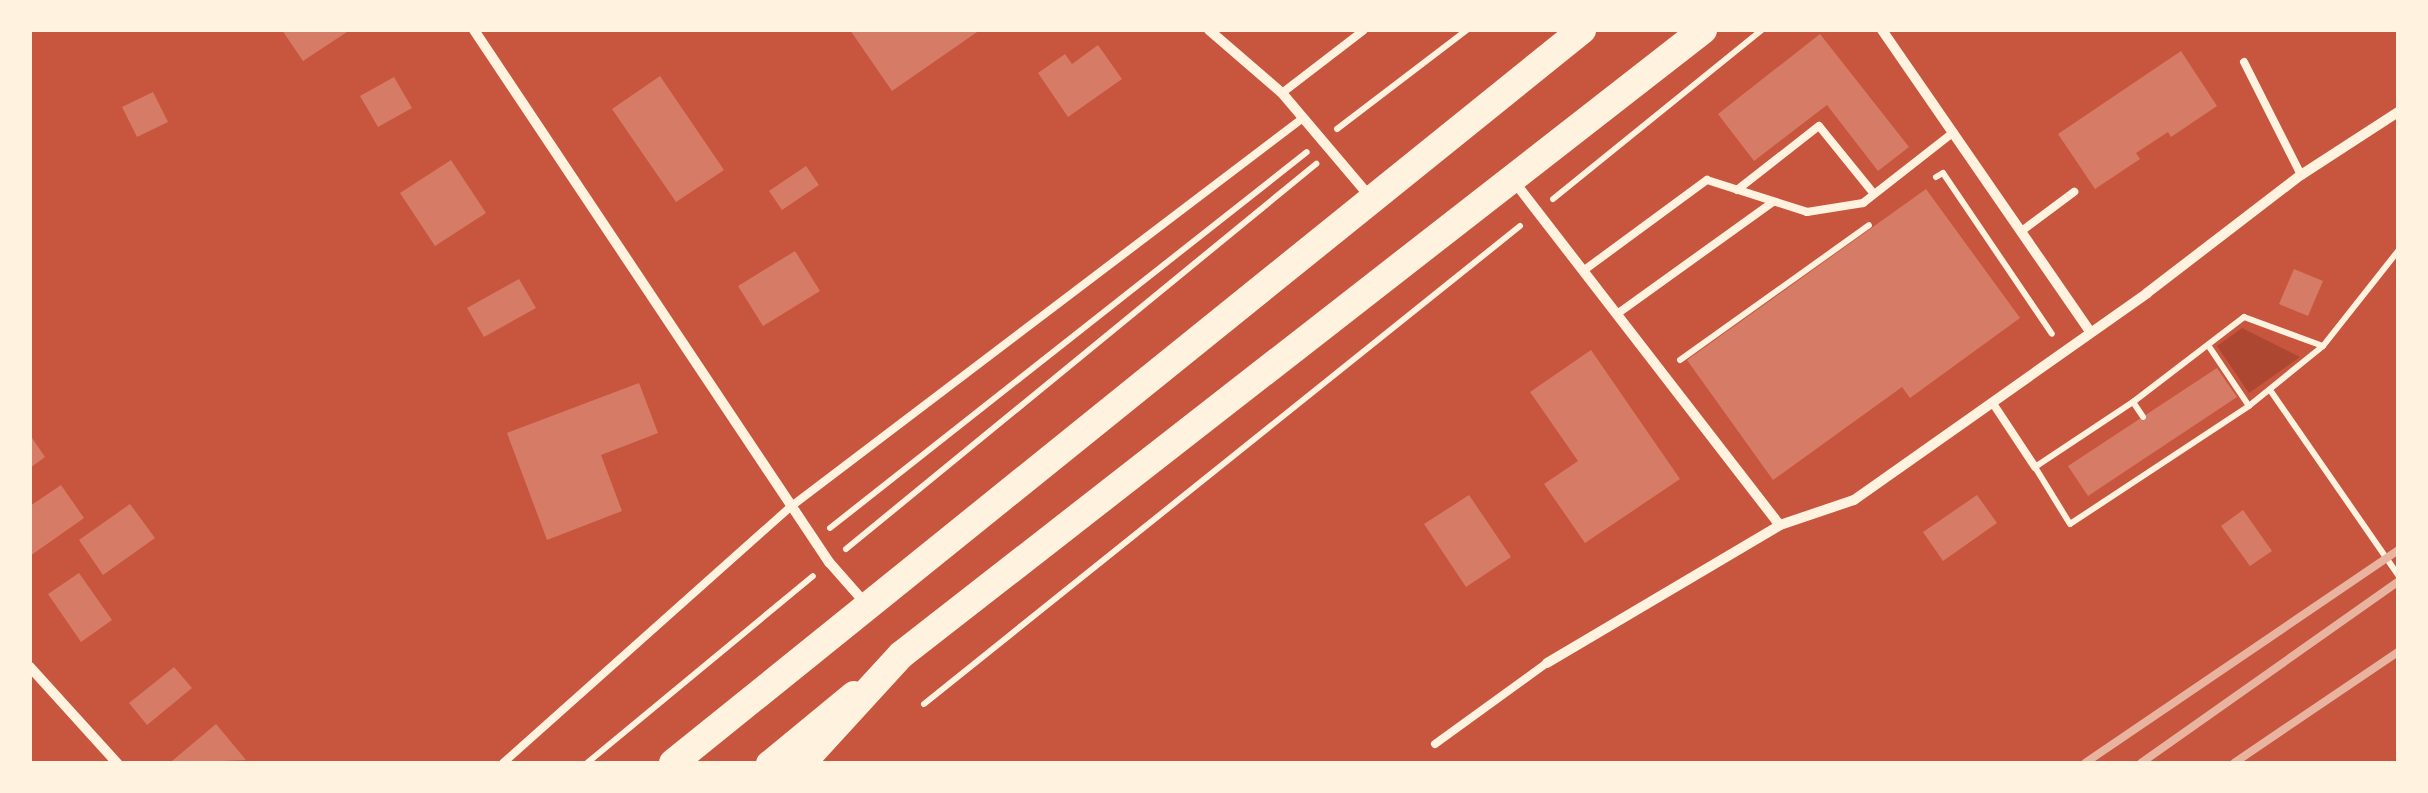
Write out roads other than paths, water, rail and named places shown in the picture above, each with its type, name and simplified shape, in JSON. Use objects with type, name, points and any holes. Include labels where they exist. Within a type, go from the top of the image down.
[{"type":"highway","points":[[674,763],[1582,30]]},
{"type":"highway","points":[[802,763],[901,654],[1703,30]]},
{"type":"main road","points":[[768,763],[901,654]]},
{"type":"street","points":[[474,30],[829,562],[868,606]]},
{"type":"street","points":[[1209,30],[1282,93],[1371,198]]},
{"type":"street","points":[[1882,30],[2090,331]]},
{"type":"street","points":[[1547,663],[1780,525],[1854,500],[2301,174],[2398,112]]},
{"type":"street","points":[[1512,179],[1780,525]]},
{"type":"street","points":[[30,668],[117,763]]},
{"type":"lane","points":[[1282,93],[1364,30]]},
{"type":"lane","points":[[2244,62],[2301,174]]},
{"type":"lane","points":[[503,763],[793,505],[1303,118]]},
{"type":"lane","points":[[1737,190],[1819,126],[1874,194]]},
{"type":"lane","points":[[1583,271],[1707,180],[1807,212],[1863,203],[1954,132]]},
{"type":"lane","points":[[2023,230],[2074,192]]},
{"type":"lane","points":[[1617,314],[1773,202]]},
{"type":"lane","points":[[1992,402],[2034,467]]},
{"type":"lane","points":[[1435,744],[1547,663]]},
{"type":"railway","points":[[2085,763],[2398,550]]},
{"type":"railway","points":[[2141,763],[2398,582]]},
{"type":"railway","points":[[2234,763],[2398,652]]}]
